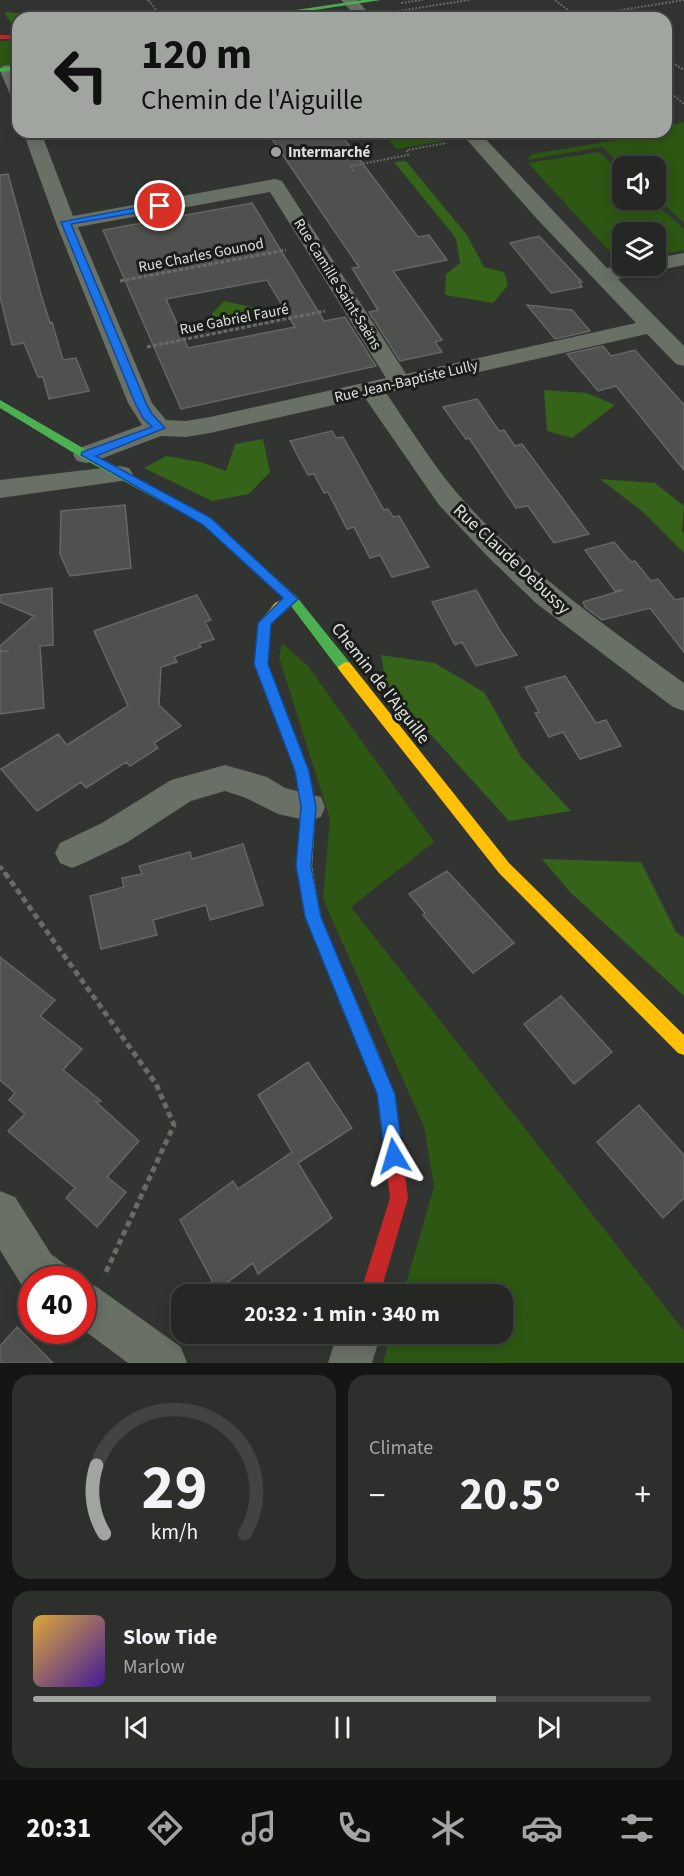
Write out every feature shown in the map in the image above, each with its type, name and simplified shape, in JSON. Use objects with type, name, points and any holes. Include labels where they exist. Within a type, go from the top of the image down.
[{"type":"street","points":[[286,12],[378,0]]},
{"type":"street","points":[[34,138],[66,222],[147,416],[159,428],[86,455]]},
{"type":"street","points":[[475,138],[544,215],[684,358]]},
{"type":"street","name":"Rue Camille Saint-Saëns","points":[[66,222],[275,185],[400,382]]},
{"type":"street","points":[[666,262],[684,259]]},
{"type":"street","points":[[604,275],[612,273]]},
{"type":"street","name":"Rue Jean-Baptiste Lully","points":[[159,428],[186,429],[210,425],[652,326]]},
{"type":"street","name":"Rue Claude Debussy","points":[[371,389],[448,500],[498,550],[547,597],[684,699]]},
{"type":"street","name":"Chemin de l'Aiguille","points":[[0,403],[86,455],[206,521],[291,599],[504,868],[684,1047]]},
{"type":"street","points":[[0,489],[120,474]]},
{"type":"street","points":[[291,599],[280,606],[265,623],[261,664],[302,771],[309,807],[304,866],[313,917],[386,1094],[399,1198],[373,1284]]},
{"type":"street","points":[[72,853],[114,833],[182,790],[225,778],[256,787],[278,800],[309,807]]},
{"type":"street","points":[[0,1212],[34,1266]]},
{"type":"street","points":[[96,1312],[165,1363]]},
{"type":"street","points":[[350,1363],[355,1344]]},
{"type":"path","points":[[148,0],[158,12]]},
{"type":"path","points":[[555,0],[570,12]]},
{"type":"path","points":[[618,12],[615,10],[684,0]]},
{"type":"path","points":[[672,94],[684,104]]},
{"type":"path","points":[[353,171],[351,166],[408,155],[406,150],[459,138]]},
{"type":"path","name":"Rue Charles Gounod","points":[[92,286],[313,245]]},
{"type":"path","name":"Rue Gabriel Fauré","points":[[120,353],[352,306]]},
{"type":"path","points":[[0,866],[156,1084],[174,1125],[96,1285]]},
{"type":"green space","points":[[4,12],[12,13],[12,24]]},
{"type":"green space","points":[[12,40],[12,65],[0,67],[0,41]]},
{"type":"green space","points":[[684,122],[684,223],[666,206],[666,156],[612,156],[602,147],[527,160],[532,154],[629,138],[672,138],[672,125]]},
{"type":"green space","points":[[388,138],[441,138],[443,141],[396,149]]},
{"type":"green space","points":[[599,152],[612,164],[612,210],[663,210],[684,229],[684,233],[681,234],[684,234],[684,250],[666,254],[666,222],[612,222],[612,252],[528,163]]},
{"type":"green space","points":[[406,161],[467,235],[484,267],[504,272],[508,285],[493,303],[445,295],[446,274],[460,263],[456,238],[394,162]]},
{"type":"green space","points":[[224,301],[272,312],[266,319],[200,327]]},
{"type":"green space","points":[[544,390],[587,393],[615,405],[572,438],[547,431]]},
{"type":"green space","points":[[263,439],[270,472],[249,494],[212,501],[144,468],[166,456],[201,462],[226,471],[235,444]]},
{"type":"green space","points":[[600,479],[655,483],[684,506],[682,531],[684,533],[684,553],[643,512]]},
{"type":"green space","points":[[282,643],[308,666],[434,842],[351,907],[684,1331],[684,1363],[383,1363],[388,1344],[513,1344],[513,1284],[406,1284],[434,1187],[424,1127],[323,899],[330,819],[279,657]]},
{"type":"green space","points":[[381,655],[435,663],[485,693],[521,757],[571,811],[509,821],[386,685]]},
{"type":"green space","points":[[542,859],[641,862],[676,932],[684,938],[684,996],[570,892]]},
{"type":"building","points":[[271,138],[344,138],[418,237],[429,235],[447,260],[393,271],[442,340],[435,342],[442,352],[400,361],[369,312],[378,310],[352,268],[359,267]]},
{"type":"building","points":[[8,174],[42,298],[63,360],[76,358],[89,391],[49,399],[43,377],[38,377],[24,343],[12,345],[0,297],[0,175]]},
{"type":"building","points":[[252,203],[324,321],[345,317],[376,366],[181,409],[103,230]],"holes":[[[267,280],[295,327],[188,348],[166,299]]]},
{"type":"building","points":[[539,236],[582,282],[579,282],[582,287],[551,293],[510,243]]},
{"type":"building","points":[[527,305],[572,310],[590,331],[555,339]]},
{"type":"building","points":[[603,346],[611,356],[635,350],[684,405],[684,470],[616,386],[598,391],[567,354]]},
{"type":"building","points":[[477,399],[499,431],[504,430],[515,446],[522,444],[589,534],[554,543],[528,506],[516,508],[469,438],[466,439],[443,407]]},
{"type":"building","points":[[332,431],[336,438],[343,437],[384,510],[388,509],[393,517],[399,516],[429,567],[392,577],[380,555],[370,558],[354,527],[347,529],[328,492],[324,493],[314,474],[308,475],[290,441]]},
{"type":"building","points":[[125,505],[131,568],[70,576],[60,554],[61,511]]},
{"type":"building","points":[[614,542],[631,562],[635,561],[651,581],[658,579],[675,600],[684,598],[684,652],[650,608],[602,620],[585,607],[583,602],[623,590],[615,591],[585,550]]},
{"type":"building","points":[[52,588],[53,645],[40,646],[44,708],[0,714],[0,652],[9,651],[0,651],[0,646],[34,616],[0,602],[0,595]]},
{"type":"building","points":[[476,590],[517,655],[476,666],[462,642],[455,645],[432,602]]},
{"type":"building","points":[[197,595],[211,620],[205,622],[214,639],[199,644],[201,647],[174,657],[177,662],[161,667],[159,705],[181,726],[154,743],[158,748],[130,766],[126,762],[86,788],[81,782],[37,811],[1,769],[58,734],[67,745],[128,706],[94,631]]},
{"type":"building","points":[[565,676],[596,723],[606,720],[621,746],[580,759],[563,732],[549,737],[535,713],[539,712],[525,687]]},
{"type":"building","points":[[243,844],[263,905],[210,920],[206,905],[153,920],[157,935],[101,949],[90,896],[124,887],[122,878],[142,874],[139,866],[190,852],[192,859]]},
{"type":"building","points":[[447,871],[514,943],[473,973],[423,915],[425,913],[409,894]]},
{"type":"building","points":[[0,957],[55,1000],[40,1016],[82,1049],[63,1070],[101,1101],[96,1102],[139,1141],[107,1177],[126,1192],[97,1227],[66,1198],[75,1188],[8,1131],[25,1114],[9,1100],[15,1093],[0,1080]]},
{"type":"building","points":[[561,996],[612,1052],[574,1084],[524,1024]]},
{"type":"building","points":[[308,1062],[352,1128],[298,1163],[332,1218],[258,1274],[253,1263],[225,1284],[214,1284],[180,1220],[233,1181],[238,1189],[292,1152],[258,1095]]},
{"type":"building","points":[[639,1105],[684,1155],[684,1198],[663,1218],[597,1142]]},
{"type":"building","points":[[17,1327],[18,1344],[34,1344],[53,1363],[0,1363],[0,1346]]},
{"type":"traffic: fast","points":[[291,12],[378,0]]},
{"type":"traffic: fast","points":[[0,70],[12,69]]},
{"type":"traffic: fast","points":[[0,403],[86,455],[206,521],[292,599],[345,667]]},
{"type":"traffic: slow","points":[[292,599],[280,606],[265,623],[261,664],[302,771],[309,807],[304,866],[313,917],[375,1066]]},
{"type":"traffic: slow","points":[[345,667],[504,868],[684,1047]]},
{"type":"traffic: jam","points":[[0,37],[12,37]]},
{"type":"traffic: jam","points":[[373,1284],[399,1198],[386,1094],[375,1066]]},
{"type":"place","name":"Intermarché","points":[[276,152]]},
{"type":"route","points":[[160,206],[66,222],[140,403],[147,416],[159,428],[86,455],[206,521],[291,599],[280,606],[265,623],[261,664],[302,771],[309,807],[304,866],[313,917],[386,1094],[394,1156]]}]
